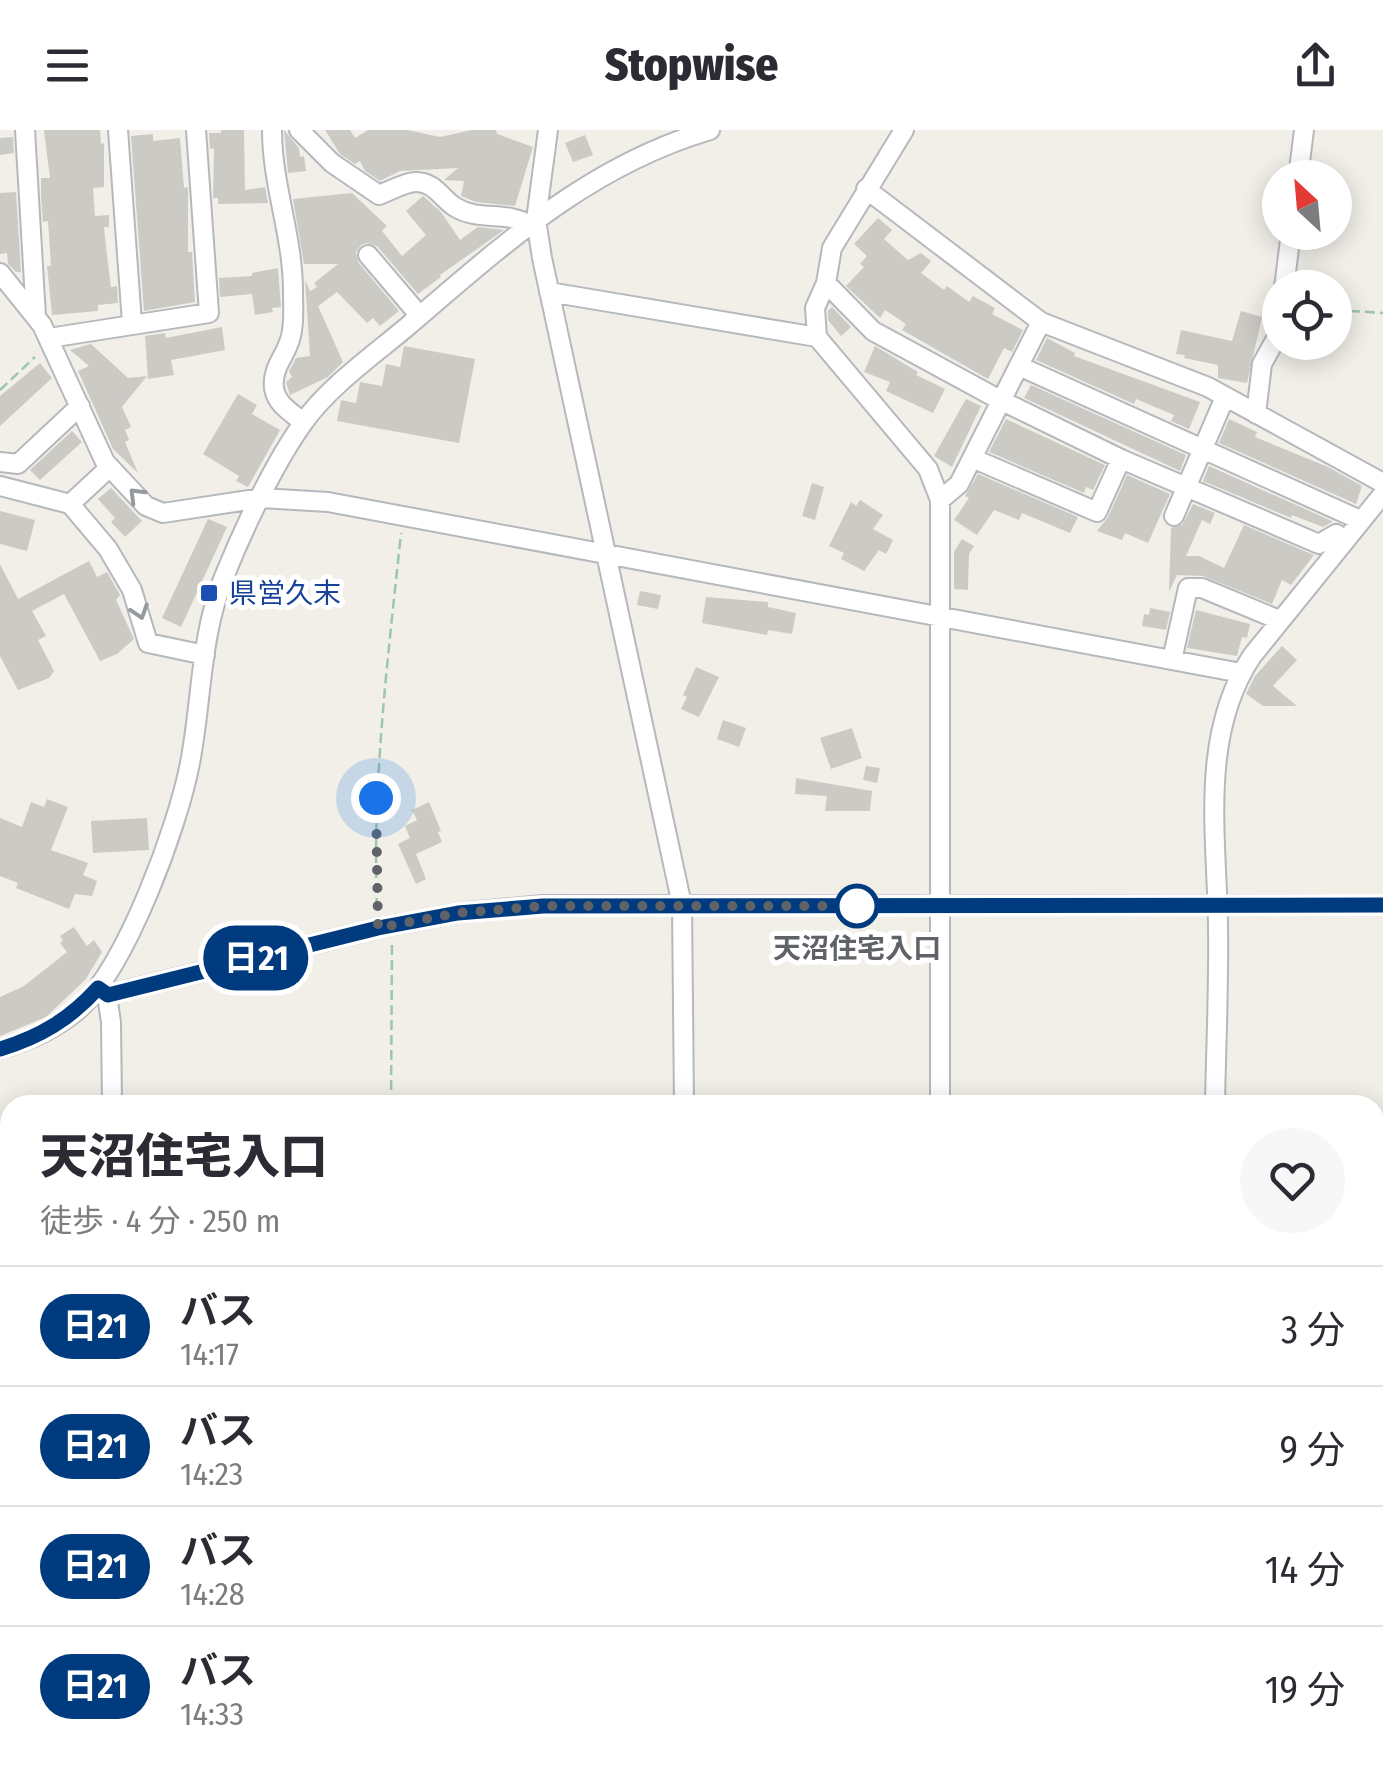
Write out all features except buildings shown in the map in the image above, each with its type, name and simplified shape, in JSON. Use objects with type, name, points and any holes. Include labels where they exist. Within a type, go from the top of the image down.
[{"type":"street","points":[[25,130],[36,318]]},
{"type":"street","points":[[118,130],[132,323]]},
{"type":"street","points":[[49,340],[209,313],[196,130]]},
{"type":"street","points":[[272,130],[272,161],[292,254],[293,288],[293,324],[288,344],[278,360],[274,391],[280,403],[304,422]]},
{"type":"street","points":[[300,130],[332,163],[379,195],[416,182],[435,188],[456,208],[487,216],[513,215],[533,223]]},
{"type":"street","points":[[549,130],[533,223],[682,905],[684,1095]]},
{"type":"street","points":[[112,1095],[111,1022],[103,992],[179,808],[190,762],[212,610],[261,498],[304,422],[364,364],[571,193],[647,153],[710,130]]},
{"type":"street","points":[[904,130],[832,248],[826,283],[815,308],[816,337],[928,468],[940,500],[940,1095]]},
{"type":"street","points":[[1300,160],[1304,130]]},
{"type":"street","points":[[866,189],[1040,322],[1208,387],[1383,483]]},
{"type":"street","points":[[368,254],[420,316]]},
{"type":"street","points":[[0,273],[49,340],[110,466],[146,506],[163,514],[261,498],[328,502],[1240,673]]},
{"type":"street","points":[[826,283],[874,331],[1000,400],[1318,544],[1336,534],[1344,540]]},
{"type":"street","points":[[549,292],[816,337]]},
{"type":"street","points":[[940,500],[959,484],[1040,322]]},
{"type":"street","points":[[1256,414],[1264,360]]},
{"type":"street","points":[[1019,366],[1360,520]]},
{"type":"street","points":[[1174,516],[1226,397]]},
{"type":"street","points":[[0,462],[18,464],[80,406]]},
{"type":"street","points":[[972,458],[1097,512],[1121,458]]},
{"type":"street","points":[[70,504],[110,466]]},
{"type":"street","points":[[0,486],[70,504],[108,549],[132,590],[148,643],[205,655]]},
{"type":"street","points":[[1215,1095],[1214,770],[1219,732],[1240,673],[1383,494]]},
{"type":"street","points":[[1172,660],[1188,588],[1202,588],[1279,620]]},
{"type":"street","points":[[0,1049],[42,1034],[103,992],[384,926],[458,913],[543,906],[1383,905]]},
{"type":"path","points":[[1352,311],[1383,312]]},
{"type":"path","points":[[0,390],[49,340]]},
{"type":"path","points":[[391,1095],[384,926],[374,831],[403,516]]},
{"type":"bus line","name":"日21","points":[[0,1049],[63,1022],[98,988],[108,995],[378,928],[458,913],[543,906],[667,904],[1383,905]]},
{"type":"place","name":"県営久末","points":[[209,593]]},
{"type":"place","name":"天沼住宅入口","points":[[857,906]]},
{"type":"route","points":[[376,798],[378,928],[458,913],[543,906],[857,906]]}]
